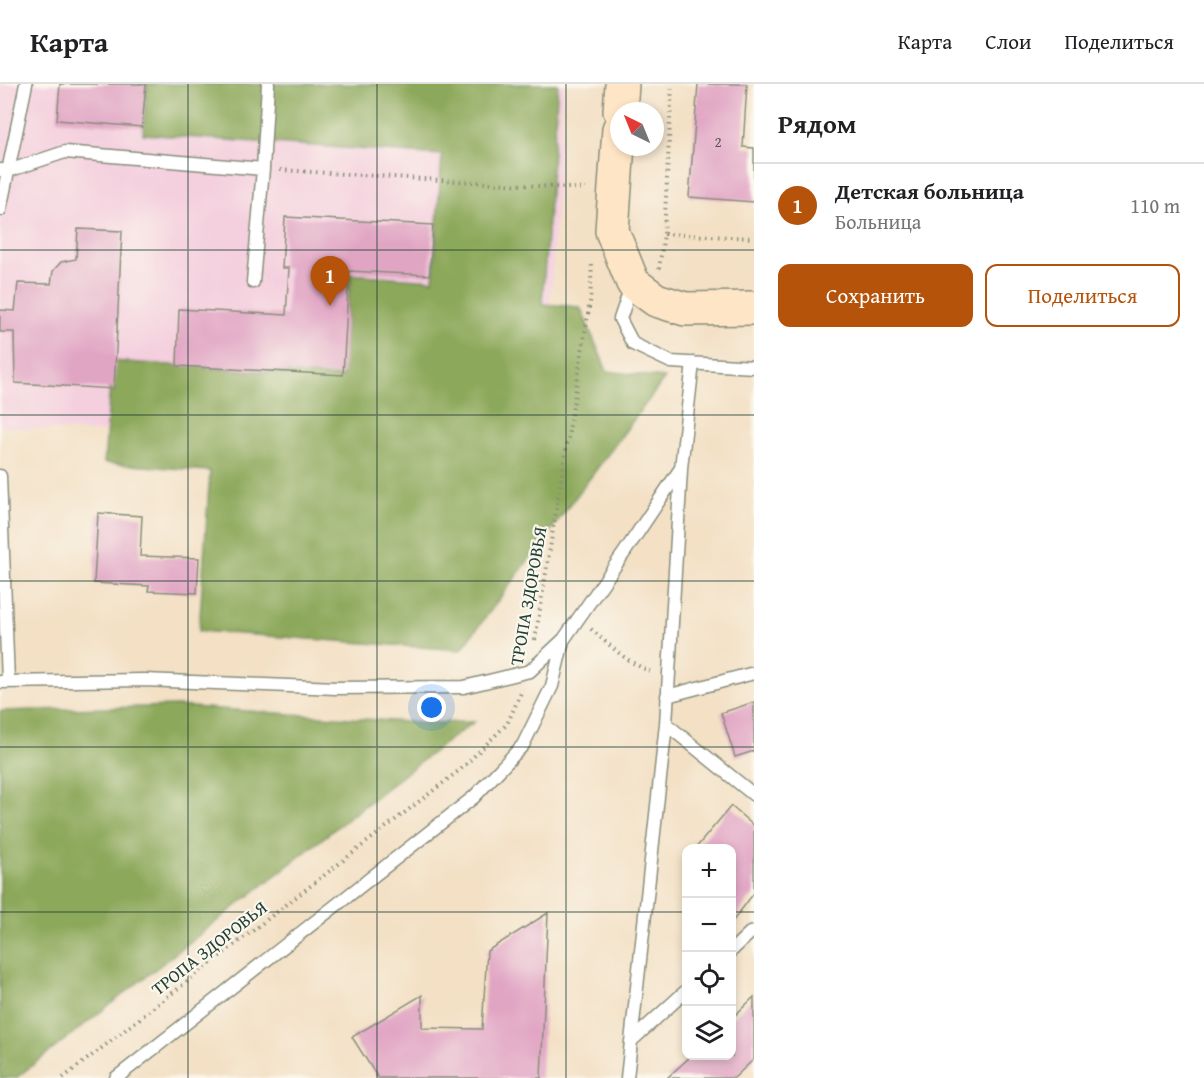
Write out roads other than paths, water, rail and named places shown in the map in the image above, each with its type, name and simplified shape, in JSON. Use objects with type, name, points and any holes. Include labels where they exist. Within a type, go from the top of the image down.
[{"type":"street","points":[[621,102],[622,84]]},
{"type":"street","points":[[617,156],[612,231],[644,292],[684,309],[754,308]]},
{"type":"lane","points":[[0,210],[4,171],[26,84]]},
{"type":"lane","points":[[253,282],[268,84]]},
{"type":"lane","points":[[4,171],[65,152],[263,169]]},
{"type":"lane","points":[[644,292],[620,319],[633,345],[671,362],[754,367]]},
{"type":"lane","points":[[627,1078],[666,723],[681,468],[693,363]]},
{"type":"lane","points":[[0,476],[4,681],[145,680],[336,688],[464,687],[530,671],[564,639],[681,468]]},
{"type":"lane","points":[[116,1078],[474,797],[523,745],[552,686],[564,639]]},
{"type":"lane","points":[[667,696],[754,673]]},
{"type":"lane","points":[[666,723],[754,795]]},
{"type":"lane","points":[[736,946],[754,932]]},
{"type":"lane","points":[[631,1041],[682,995]]},
{"type":"place","name":"Детская больница","points":[[330,306]]}]
